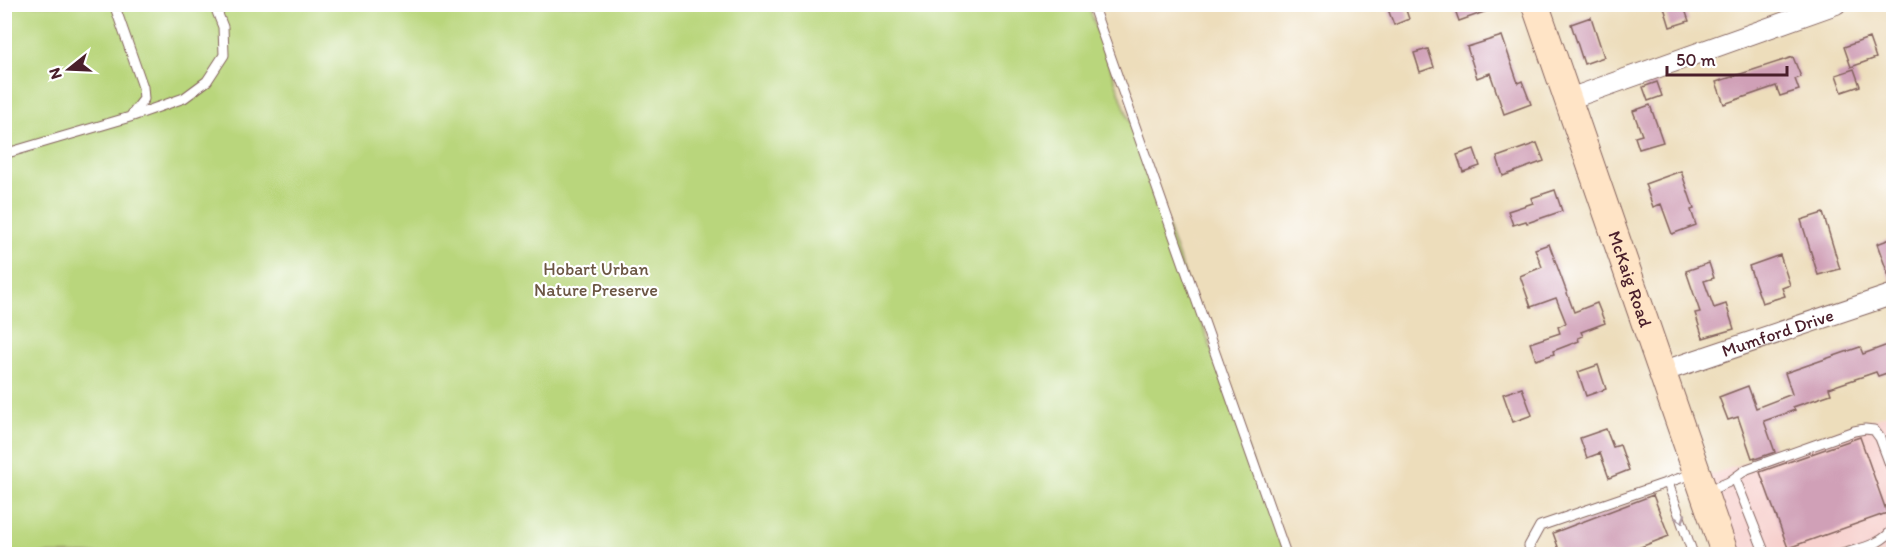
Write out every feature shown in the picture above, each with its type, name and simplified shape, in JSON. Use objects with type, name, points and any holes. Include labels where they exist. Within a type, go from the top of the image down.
[{"type":"street","name":"McKaig Road","points":[[1535,4],[1725,555]]},
{"type":"street","points":[[1569,99],[1836,4]]},
{"type":"street","name":"Mumford Drive","points":[[1661,372],[1893,294]]},
{"type":"lane","points":[[114,4],[143,87],[144,99],[130,117]]},
{"type":"lane","points":[[4,154],[130,117],[184,98],[207,81],[224,55],[223,27],[214,4]]},
{"type":"lane","points":[[1092,4],[1286,555]]},
{"type":"lane","points":[[1532,555],[1529,546],[1540,526],[1668,483],[1729,482],[1747,469],[1854,431],[1874,430],[1880,438],[1893,475]]},
{"type":"lane","points":[[1735,478],[1765,555]]},
{"type":"lane","points":[[1668,483],[1694,555]]},
{"type":"lane","points":[[1842,555],[1880,542],[1889,535],[1893,527]]},
{"type":"shaded area","points":[[1893,412],[1893,554],[1725,554],[1698,479]]},
{"type":"green space","name":"Hobart Urban Nature Preserve","points":[[4,5],[1088,5],[1285,554],[5,554]]},
{"type":"building","points":[[1386,4],[1404,4],[1409,19],[1394,25]]},
{"type":"building","points":[[1453,4],[1501,4],[1501,6],[1459,21]]},
{"type":"building","points":[[1663,4],[1683,4],[1689,21],[1670,27]]},
{"type":"building","points":[[1591,17],[1604,57],[1584,64],[1571,24]]},
{"type":"building","points":[[1502,36],[1518,83],[1522,81],[1531,104],[1504,114],[1490,73],[1477,78],[1467,47]]},
{"type":"building","points":[[1869,38],[1876,58],[1851,67],[1844,47]]},
{"type":"building","points":[[1428,49],[1434,67],[1420,72],[1414,53]]},
{"type":"building","points":[[1793,57],[1801,77],[1795,79],[1799,90],[1780,96],[1776,86],[1724,104],[1716,82]]},
{"type":"building","points":[[1854,69],[1860,86],[1842,92],[1836,75]]},
{"type":"building","points":[[1657,82],[1662,96],[1648,101],[1643,87]]},
{"type":"building","points":[[1650,105],[1663,142],[1639,149],[1635,137],[1642,135],[1633,111]]},
{"type":"building","points":[[1537,143],[1544,161],[1503,176],[1497,157]]},
{"type":"building","points":[[1474,149],[1480,166],[1463,172],[1457,155]]},
{"type":"building","points":[[1681,171],[1694,209],[1691,210],[1696,225],[1672,234],[1661,204],[1653,207],[1645,184]]},
{"type":"building","points":[[1555,190],[1562,211],[1527,223],[1526,221],[1513,225],[1508,211],[1533,203],[1531,198]]},
{"type":"building","points":[[1823,213],[1840,269],[1818,275],[1801,220]]},
{"type":"building","points":[[1893,238],[1893,282],[1891,282],[1877,244]]},
{"type":"building","points":[[1549,244],[1574,312],[1597,303],[1605,323],[1581,332],[1583,336],[1578,338],[1579,341],[1536,360],[1530,343],[1560,333],[1558,327],[1566,323],[1556,298],[1531,307],[1520,276],[1542,267],[1535,249]]},
{"type":"building","points":[[1780,255],[1790,285],[1782,288],[1785,296],[1762,303],[1749,266]]},
{"type":"building","points":[[1709,263],[1714,278],[1704,281],[1714,308],[1726,304],[1734,329],[1703,338],[1695,313],[1700,312],[1686,271]]},
{"type":"building","points":[[1893,343],[1893,371],[1878,376],[1876,372],[1829,388],[1831,394],[1793,407],[1795,410],[1764,421],[1775,452],[1755,459],[1755,457],[1752,458],[1738,417],[1728,420],[1719,397],[1748,386],[1756,408],[1792,394],[1785,373],[1860,347],[1863,354]]},
{"type":"building","points":[[1598,365],[1606,389],[1586,396],[1578,372]]},
{"type":"building","points":[[1522,388],[1532,415],[1513,422],[1503,394]]},
{"type":"building","points":[[1606,429],[1613,447],[1620,445],[1629,470],[1609,478],[1600,453],[1587,458],[1580,438]]},
{"type":"building","points":[[1860,437],[1887,513],[1788,548],[1760,472]]},
{"type":"building","points":[[1653,495],[1669,536],[1620,555],[1561,555],[1553,533]]}]
